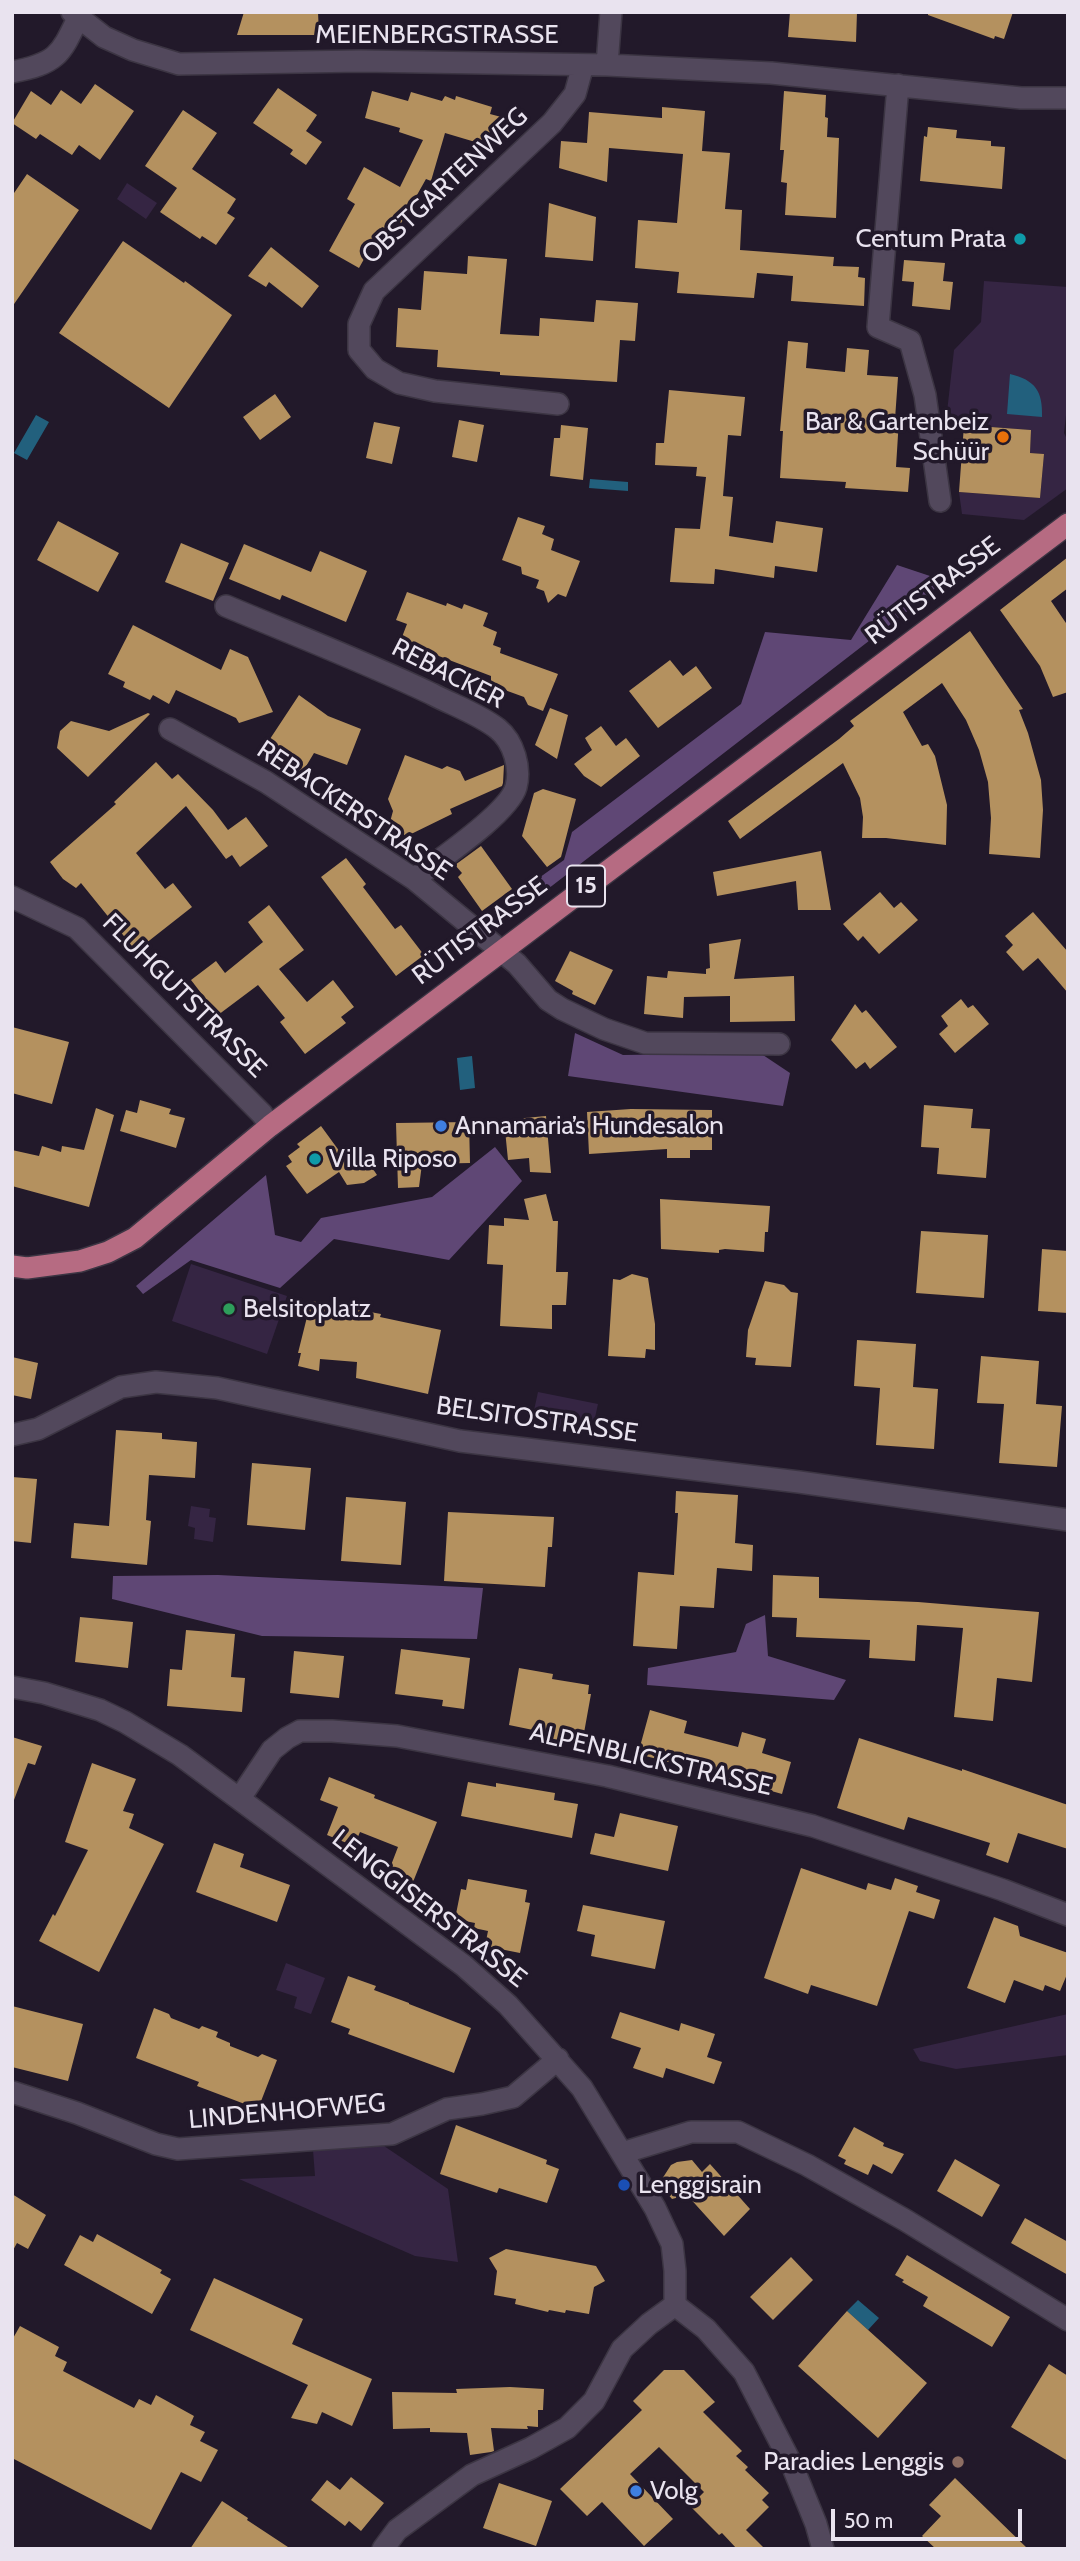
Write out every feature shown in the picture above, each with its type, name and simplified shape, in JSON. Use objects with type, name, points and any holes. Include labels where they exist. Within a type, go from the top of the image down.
[{"type":"main road","name":"RÜTISTRASSE","points":[[12,1266],[27,1268],[80,1261],[108,1252],[135,1238],[270,1126],[1068,524]]},
{"type":"street","points":[[607,65],[611,12]]},
{"type":"street","name":"MEIENBERGSTRASSE","points":[[12,72],[40,67],[61,53],[77,14],[104,37],[133,50],[179,64],[361,61],[607,65],[771,73],[1021,98],[1068,99]]},
{"type":"street","name":"OBSTGARTENWEG","points":[[558,404],[435,391],[399,383],[375,369],[359,350],[359,324],[374,291],[552,123],[575,94],[583,65]]},
{"type":"street","points":[[898,85],[877,327],[910,341],[925,395],[940,501]]},
{"type":"street","name":"REBACKER","points":[[226,606],[401,680],[483,720],[500,730],[512,747],[517,767],[516,788],[510,799],[491,819],[414,879]]},
{"type":"street","name":"REBACKERSTRASSE","points":[[170,729],[266,782],[414,879],[517,964],[548,1000],[604,1029],[634,1041],[660,1044],[779,1044]]},
{"type":"street","name":"FLUHGUTSTRASSE","points":[[12,897],[77,929],[262,1114],[270,1126]]},
{"type":"street","name":"BELSITOSTRASSE","points":[[12,1435],[38,1429],[121,1387],[156,1382],[217,1388],[460,1441],[819,1484],[1068,1520]]},
{"type":"street","name":"LENGGISERSTRASSE","points":[[12,1687],[77,1702],[125,1722],[180,1755],[463,1965],[508,2005],[582,2088],[655,2208],[672,2244],[675,2271],[674,2305]]},
{"type":"street","name":"ALPENBLICKSTRASSE","points":[[240,1798],[272,1749],[300,1731],[397,1736],[607,1776],[813,1826],[1003,1890],[1068,1915]]},
{"type":"street","name":"LINDENHOFWEG","points":[[12,2092],[178,2150],[392,2134],[447,2109],[513,2096],[558,2059]]},
{"type":"street","points":[[622,2153],[691,2132],[738,2133],[807,2165],[869,2200],[1068,2320]]},
{"type":"street","points":[[383,2549],[397,2530],[472,2475],[567,2428],[594,2401],[622,2349],[674,2305],[706,2329],[744,2372],[792,2465],[823,2549]]},
{"type":"shaded area","points":[[127,183],[157,203],[146,219],[117,199]]},
{"type":"shaded area","points":[[984,281],[1068,287],[1068,398],[1064,433],[1068,441],[1068,488],[1024,520],[962,514],[959,492],[1040,498],[1044,454],[1030,453],[1031,430],[946,421],[954,350],[981,322]]},
{"type":"shaded area","points":[[897,565],[942,580],[931,593],[544,892],[536,880],[564,860],[572,832],[741,704],[765,632],[851,640]]},
{"type":"shaded area","points":[[575,1033],[623,1055],[760,1053],[790,1073],[783,1106],[568,1076]]},
{"type":"shaded area","points":[[495,1147],[522,1181],[449,1260],[334,1239],[280,1288],[191,1260],[143,1294],[136,1286],[266,1175],[275,1235],[301,1242],[321,1218],[432,1197]]},
{"type":"shaded area","name":"Belsitoplatz","points":[[191,1264],[287,1296],[267,1354],[172,1321]]},
{"type":"shaded area","points":[[538,1392],[598,1404],[592,1431],[531,1424]]},
{"type":"shaded area","points":[[191,1506],[210,1509],[209,1517],[216,1518],[213,1542],[194,1539],[195,1528],[188,1526]]},
{"type":"shaded area","points":[[218,1575],[483,1588],[477,1639],[262,1636],[112,1599],[113,1576]]},
{"type":"shaded area","points":[[765,1615],[768,1656],[846,1680],[834,1700],[647,1685],[648,1668],[736,1652],[746,1624]]},
{"type":"shaded area","points":[[286,1963],[325,1978],[311,2014],[294,2008],[297,1997],[276,1990]]},
{"type":"shaded area","points":[[1068,2014],[1068,2055],[956,2069],[920,2061],[913,2049]]},
{"type":"shaded area","points":[[384,2146],[448,2189],[458,2262],[415,2256],[239,2179],[315,2176],[313,2150]]},
{"type":"water","points":[[1010,374],[1026,380],[1036,388],[1041,400],[1042,417],[1007,414]]},
{"type":"water","points":[[36,415],[49,422],[27,460],[14,453]]},
{"type":"water","points":[[590,479],[628,482],[628,491],[589,488]]},
{"type":"water","points":[[472,1056],[475,1088],[460,1090],[457,1058]]},
{"type":"water","points":[[858,2300],[879,2318],[868,2330],[847,2311]]},
{"type":"building","points":[[244,12],[318,12],[319,35],[237,35]]},
{"type":"building","points":[[790,12],[857,12],[856,42],[788,37]]},
{"type":"building","points":[[928,12],[1013,12],[1004,39],[995,36],[994,39],[928,15]]},
{"type":"building","points":[[95,84],[134,111],[100,160],[79,145],[72,155],[40,134],[36,139],[12,123],[31,91],[51,105],[61,90],[81,104]]},
{"type":"building","points":[[278,88],[317,115],[306,131],[322,142],[306,165],[290,154],[293,150],[253,123]]},
{"type":"building","points":[[372,91],[408,101],[411,92],[442,101],[445,96],[455,100],[456,96],[492,107],[490,114],[505,118],[499,142],[484,138],[482,144],[445,133],[431,181],[426,179],[395,234],[382,227],[359,268],[329,251],[355,204],[347,199],[364,167],[400,187],[423,140],[399,132],[400,128],[365,118]]},
{"type":"building","points":[[784,91],[826,95],[827,137],[839,138],[836,218],[785,215],[787,183],[781,182],[784,150],[780,150]]},
{"type":"building","points":[[662,107],[705,111],[702,151],[730,153],[725,209],[742,210],[740,250],[834,257],[833,266],[859,267],[858,277],[865,278],[864,306],[791,301],[793,276],[757,273],[754,298],[677,293],[679,272],[635,268],[638,220],[677,223],[683,154],[609,148],[607,182],[559,168],[561,141],[587,143],[589,112],[662,118]]},
{"type":"building","points":[[183,110],[217,133],[192,169],[236,199],[227,213],[235,218],[216,245],[202,236],[200,239],[160,212],[177,188],[145,166]]},
{"type":"building","points":[[928,127],[957,130],[956,138],[991,141],[991,146],[1005,147],[1002,189],[920,181],[924,136],[927,137]]},
{"type":"building","points":[[27,174],[79,210],[12,307],[12,196]]},
{"type":"building","points":[[549,203],[596,217],[593,261],[545,257]]},
{"type":"building","points":[[123,241],[232,315],[169,408],[59,333]]},
{"type":"building","points":[[271,247],[319,286],[302,308],[269,282],[266,287],[248,276]]},
{"type":"building","points":[[468,256],[507,259],[500,334],[539,336],[540,318],[594,322],[596,300],[638,303],[635,341],[620,340],[617,382],[500,375],[500,372],[437,367],[438,350],[396,347],[398,308],[421,310],[424,271],[467,274]]},
{"type":"building","points":[[904,260],[945,263],[943,281],[953,282],[950,310],[912,306],[914,282],[902,281]]},
{"type":"building","points":[[788,341],[808,343],[806,368],[845,372],[847,348],[869,350],[867,375],[898,377],[896,467],[910,468],[908,492],[845,488],[846,482],[780,478],[783,431],[780,431]]},
{"type":"building","points":[[669,390],[745,397],[741,436],[728,435],[723,496],[733,497],[729,536],[773,543],[776,521],[823,528],[817,572],[775,566],[774,578],[715,569],[714,584],[670,582],[675,528],[700,529],[706,477],[696,476],[697,467],[655,465],[656,443],[664,443]]},
{"type":"building","points":[[275,394],[291,417],[260,440],[243,417]]},
{"type":"building","points":[[459,420],[484,425],[477,462],[452,457]]},
{"type":"building","points":[[374,422],[400,427],[392,464],[366,458]]},
{"type":"building","points":[[561,425],[588,428],[583,480],[550,476],[554,438],[560,438]]},
{"type":"building","points":[[964,425],[1031,430],[1030,453],[1044,454],[1040,498],[959,492]]},
{"type":"building","points":[[518,517],[545,526],[542,534],[554,539],[551,550],[580,561],[566,597],[558,594],[548,603],[544,591],[536,588],[539,580],[522,574],[521,567],[502,560]]},
{"type":"building","points":[[58,521],[119,553],[98,592],[37,560]]},
{"type":"building","points":[[181,543],[229,563],[213,601],[165,582]]},
{"type":"building","points":[[244,544],[311,572],[320,551],[367,571],[346,622],[282,595],[280,600],[229,579]]},
{"type":"building","points":[[1068,557],[1068,588],[1051,601],[1068,626],[1068,692],[1053,697],[1040,666],[1000,610]]},
{"type":"building","points":[[407,592],[446,606],[447,603],[462,609],[464,604],[488,613],[483,626],[497,632],[493,645],[501,648],[500,653],[558,674],[543,711],[528,705],[524,697],[491,685],[491,676],[410,645],[408,640],[402,637],[407,624],[396,620]]},
{"type":"building","points":[[133,625],[221,670],[230,649],[248,657],[273,712],[239,723],[236,718],[176,690],[169,704],[153,695],[150,700],[123,687],[125,682],[108,674]]},
{"type":"building","points":[[970,631],[1023,709],[1019,710],[1041,780],[1043,810],[1040,858],[989,854],[991,818],[988,782],[979,750],[966,720],[942,683],[903,712],[922,746],[928,744],[935,756],[947,805],[946,845],[862,838],[860,798],[843,763],[740,839],[728,821],[839,739],[854,726],[850,721]]},
{"type":"building","points":[[670,660],[683,676],[696,666],[712,688],[658,728],[629,691]]},
{"type":"building","points":[[299,695],[328,716],[361,729],[347,765],[314,753],[299,778],[274,763],[279,755],[268,742]]},
{"type":"building","points":[[550,708],[568,715],[557,759],[535,745]]},
{"type":"building","points":[[150,714],[88,777],[57,748],[60,731],[71,721],[109,731]]},
{"type":"building","points":[[601,726],[616,746],[626,738],[640,756],[601,787],[584,776],[574,764],[592,750],[585,738]]},
{"type":"building","points":[[405,755],[442,769],[447,766],[460,771],[465,781],[504,765],[503,783],[502,786],[450,809],[452,814],[405,837],[400,825],[390,822],[393,811],[388,799]]},
{"type":"building","points":[[156,762],[172,779],[178,774],[213,810],[228,830],[246,817],[268,846],[240,867],[232,855],[226,859],[186,806],[136,853],[165,889],[173,883],[192,907],[136,951],[81,883],[76,888],[63,879],[50,862],[116,804],[114,802]]},
{"type":"building","points":[[543,789],[576,799],[561,857],[547,867],[522,836],[534,793]]},
{"type":"building","points":[[481,846],[512,889],[482,911],[458,877],[462,873],[455,865]]},
{"type":"building","points":[[821,851],[831,910],[798,910],[796,881],[717,896],[713,872]]},
{"type":"building","points":[[346,858],[366,884],[363,887],[395,929],[401,925],[424,955],[396,976],[321,877]]},
{"type":"building","points":[[880,892],[894,908],[901,902],[918,920],[879,954],[863,936],[858,941],[843,924]]},
{"type":"building","points":[[269,905],[304,950],[279,969],[307,1002],[333,980],[354,1007],[341,1017],[346,1023],[305,1054],[280,1022],[285,1018],[258,985],[218,1015],[191,980],[216,961],[225,973],[263,942],[248,922]]},
{"type":"building","points":[[1033,912],[1068,952],[1068,993],[1038,958],[1023,971],[1006,952],[1013,945],[1005,936]]},
{"type":"building","points":[[741,939],[734,979],[794,976],[795,1021],[730,1022],[730,996],[684,997],[683,1018],[644,1014],[647,976],[667,978],[668,971],[706,974],[706,969],[710,968],[709,944]]},
{"type":"building","points":[[570,951],[613,970],[595,1005],[572,994],[573,991],[555,981]]},
{"type":"building","points":[[961,999],[968,1008],[973,1005],[989,1024],[955,1053],[939,1034],[948,1026],[941,1016]]},
{"type":"building","points":[[855,1004],[862,1013],[866,1010],[897,1047],[870,1069],[865,1062],[856,1069],[831,1040]]},
{"type":"building","points":[[12,1027],[69,1042],[52,1104],[12,1093]]},
{"type":"building","points":[[140,1100],[171,1109],[169,1114],[185,1118],[176,1148],[120,1131],[126,1110],[137,1113]]},
{"type":"building","points":[[924,1105],[973,1109],[971,1128],[990,1129],[986,1178],[937,1174],[939,1148],[921,1147]]},
{"type":"building","points":[[96,1108],[114,1115],[89,1207],[12,1186],[12,1150],[39,1156],[42,1146],[61,1152],[62,1146],[84,1150]]},
{"type":"building","points":[[631,1109],[712,1110],[712,1150],[690,1150],[690,1158],[667,1158],[667,1149],[589,1154],[587,1112]]},
{"type":"building","points":[[546,1116],[551,1173],[530,1172],[529,1158],[508,1160],[504,1120]]},
{"type":"building","points":[[469,1122],[470,1163],[422,1164],[419,1187],[398,1188],[396,1123]]},
{"type":"building","name":"Villa Riposo","points":[[321,1126],[348,1163],[363,1154],[377,1175],[364,1183],[347,1185],[339,1172],[307,1194],[286,1166],[292,1162],[288,1156],[300,1147],[297,1144]]},
{"type":"building","points":[[546,1194],[553,1221],[558,1221],[556,1272],[568,1272],[566,1305],[552,1305],[552,1329],[500,1326],[503,1265],[487,1264],[489,1225],[504,1226],[504,1218],[529,1220],[524,1199]]},
{"type":"building","points":[[660,1199],[770,1206],[764,1252],[725,1249],[719,1250],[719,1253],[661,1249]]},
{"type":"building","points":[[921,1231],[988,1235],[984,1298],[916,1293]]},
{"type":"building","points":[[1042,1249],[1068,1251],[1068,1313],[1038,1311]]},
{"type":"building","points":[[632,1274],[648,1278],[655,1324],[655,1350],[646,1349],[645,1358],[608,1356],[613,1279],[620,1280]]},
{"type":"building","points":[[765,1281],[784,1285],[791,1292],[798,1293],[791,1367],[755,1365],[756,1358],[746,1357],[748,1330]]},
{"type":"building","points":[[311,1301],[381,1314],[380,1317],[441,1330],[428,1394],[356,1378],[357,1362],[320,1359],[319,1371],[298,1366],[301,1353],[298,1353]]},
{"type":"building","points":[[857,1340],[916,1344],[913,1387],[938,1389],[934,1449],[876,1445],[880,1388],[854,1386]]},
{"type":"building","points":[[981,1356],[1039,1361],[1036,1404],[1062,1406],[1057,1467],[999,1463],[1004,1404],[977,1403]]},
{"type":"building","points":[[12,1357],[38,1363],[31,1399],[12,1395]]},
{"type":"building","points":[[116,1430],[162,1433],[162,1439],[197,1442],[195,1478],[149,1475],[146,1520],[151,1521],[147,1565],[71,1558],[74,1523],[109,1526]]},
{"type":"building","points":[[252,1463],[311,1468],[305,1530],[247,1525]]},
{"type":"building","points":[[12,1477],[37,1479],[31,1543],[12,1541]]},
{"type":"building","points":[[676,1491],[738,1495],[735,1543],[753,1545],[752,1571],[717,1568],[714,1608],[680,1606],[677,1649],[633,1646],[638,1572],[674,1575],[678,1513],[675,1513]]},
{"type":"building","points":[[346,1497],[406,1502],[401,1565],[341,1561]]},
{"type":"building","points":[[448,1512],[554,1517],[552,1547],[548,1547],[545,1587],[444,1581]]},
{"type":"building","points":[[773,1575],[819,1577],[819,1598],[918,1602],[1039,1612],[1032,1682],[997,1678],[993,1721],[954,1717],[963,1628],[917,1625],[915,1661],[869,1658],[870,1640],[796,1637],[797,1618],[772,1617]]},
{"type":"building","points":[[80,1617],[133,1622],[128,1668],[75,1662]]},
{"type":"building","points":[[186,1630],[235,1634],[231,1677],[245,1678],[242,1712],[167,1706],[170,1669],[182,1670]]},
{"type":"building","points":[[401,1649],[470,1658],[464,1709],[442,1706],[443,1700],[395,1694]]},
{"type":"building","points":[[294,1651],[344,1656],[339,1698],[290,1693]]},
{"type":"building","points":[[519,1668],[553,1674],[552,1679],[589,1685],[588,1694],[591,1694],[582,1744],[537,1736],[538,1731],[509,1725]]},
{"type":"building","points":[[650,1710],[687,1721],[684,1733],[738,1747],[742,1732],[766,1739],[762,1753],[791,1762],[782,1794],[729,1779],[731,1774],[676,1760],[676,1764],[638,1754]]},
{"type":"building","points":[[12,1737],[42,1746],[35,1765],[28,1763],[14,1800],[12,1800]]},
{"type":"building","points":[[859,1738],[1068,1805],[1068,1849],[1018,1833],[1008,1863],[986,1855],[990,1843],[908,1817],[904,1830],[837,1808]]},
{"type":"building","points":[[92,1763],[136,1779],[123,1811],[134,1814],[129,1828],[164,1844],[99,1972],[39,1941],[53,1914],[55,1916],[88,1850],[65,1842]]},
{"type":"building","points":[[329,1777],[437,1822],[413,1882],[388,1873],[398,1847],[360,1832],[354,1846],[327,1835],[338,1807],[320,1800]]},
{"type":"building","points":[[468,1782],[496,1787],[496,1783],[555,1793],[554,1800],[578,1804],[572,1838],[461,1816]]},
{"type":"building","points":[[620,1813],[678,1826],[668,1871],[590,1854],[595,1833],[614,1837]]},
{"type":"building","points":[[214,1843],[244,1854],[240,1867],[290,1885],[277,1922],[196,1892]]},
{"type":"building","points":[[801,1868],[866,1890],[868,1883],[891,1890],[895,1878],[918,1886],[916,1892],[940,1900],[934,1919],[909,1911],[877,2006],[811,1985],[808,1994],[764,1978]]},
{"type":"building","points":[[468,1879],[527,1890],[525,1902],[530,1903],[520,1953],[485,1946],[488,1931],[474,1928],[475,1923],[455,1919],[461,1889],[466,1890]]},
{"type":"building","points":[[583,1905],[665,1921],[655,1969],[591,1956],[595,1935],[577,1931]]},
{"type":"building","points":[[994,1917],[1018,1926],[1020,1936],[1068,1953],[1068,1972],[1060,1991],[1045,1985],[1043,1991],[1014,1980],[1005,2003],[967,1988]]},
{"type":"building","points":[[348,1976],[376,1986],[374,1990],[471,2028],[454,2073],[348,2034],[350,2029],[331,2022]]},
{"type":"building","points":[[12,2006],[83,2024],[68,2081],[12,2067]]},
{"type":"building","points":[[154,2008],[199,2029],[202,2026],[218,2032],[216,2037],[230,2043],[230,2046],[258,2057],[262,2054],[277,2060],[258,2109],[197,2086],[199,2082],[136,2058]]},
{"type":"building","points":[[620,2012],[679,2031],[681,2023],[715,2034],[707,2057],[722,2062],[714,2084],[666,2068],[663,2078],[633,2068],[641,2048],[611,2038]]},
{"type":"building","points":[[456,2125],[547,2160],[546,2164],[559,2169],[547,2203],[499,2188],[497,2193],[440,2174]]},
{"type":"building","points":[[854,2127],[884,2143],[883,2146],[904,2154],[892,2174],[873,2164],[868,2175],[844,2164],[846,2160],[838,2156]]},
{"type":"building","points":[[955,2159],[1000,2185],[982,2217],[937,2191]]},
{"type":"building","points":[[692,2160],[702,2172],[710,2164],[750,2209],[724,2236],[687,2195],[672,2199],[667,2193],[662,2179],[671,2165]]},
{"type":"building","points":[[12,2194],[46,2215],[28,2249],[17,2243],[12,2252]]},
{"type":"building","points":[[1025,2218],[1068,2242],[1068,2275],[1011,2243]]},
{"type":"building","points":[[97,2234],[162,2270],[160,2273],[171,2279],[152,2314],[64,2265],[80,2235],[93,2242]]},
{"type":"building","points":[[506,2249],[596,2266],[605,2281],[594,2287],[589,2314],[566,2310],[565,2313],[548,2312],[515,2304],[516,2299],[494,2295],[497,2271],[489,2258]]},
{"type":"building","points":[[907,2255],[1010,2317],[992,2347],[923,2306],[928,2297],[895,2275]]},
{"type":"building","points":[[791,2257],[813,2280],[773,2320],[750,2297]]},
{"type":"building","points":[[214,2278],[303,2319],[292,2344],[372,2379],[352,2426],[322,2412],[317,2424],[291,2418],[308,2385],[190,2330]]},
{"type":"building","points":[[847,2311],[927,2383],[878,2438],[798,2366]]},
{"type":"building","points":[[20,2326],[59,2347],[55,2356],[67,2362],[63,2371],[134,2408],[139,2399],[151,2405],[156,2395],[194,2416],[190,2425],[205,2432],[200,2441],[218,2450],[201,2482],[181,2472],[151,2530],[12,2458],[12,2340]]},
{"type":"building","points":[[1049,2364],[1068,2376],[1068,2461],[1011,2427]]},
{"type":"building","points":[[664,2370],[684,2370],[715,2402],[703,2412],[742,2451],[736,2456],[748,2467],[745,2470],[769,2493],[762,2500],[769,2507],[746,2530],[765,2549],[737,2549],[722,2533],[719,2535],[690,2506],[704,2492],[659,2447],[630,2474],[673,2519],[644,2546],[602,2502],[587,2516],[560,2489],[642,2410],[633,2401]]},
{"type":"building","points":[[456,2389],[544,2389],[543,2410],[538,2410],[538,2427],[491,2428],[494,2451],[470,2455],[467,2433],[430,2432],[430,2428],[393,2429],[392,2392],[457,2393]]},
{"type":"building","points":[[351,2477],[384,2503],[361,2531],[349,2521],[345,2526],[311,2500],[327,2480],[340,2490]]},
{"type":"building","points":[[955,2478],[1028,2549],[936,2549],[922,2536],[941,2516],[929,2505]]},
{"type":"building","points":[[499,2483],[552,2501],[536,2546],[483,2528]]},
{"type":"building","points":[[222,2501],[248,2518],[247,2520],[291,2549],[190,2549]]},
{"type":"place","name":"Centum Prata","points":[[1020,239]]},
{"type":"place","name":"Bar & Gartenbeiz Schüür","points":[[1003,437]]},
{"type":"place","name":"Annamaria’s Hundesalon","points":[[441,1126]]},
{"type":"place","name":"Villa Riposo","points":[[315,1159]]},
{"type":"place","name":"Belsitoplatz","points":[[229,1309]]},
{"type":"place","name":"Lenggisrain","points":[[624,2185]]},
{"type":"place","name":"Paradies Lenggis","points":[[958,2462]]},
{"type":"place","name":"Volg","points":[[636,2491]]}]
